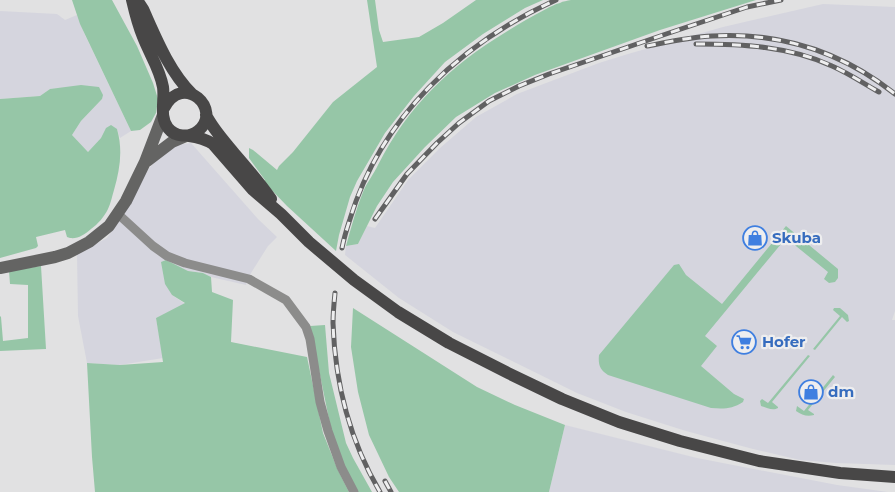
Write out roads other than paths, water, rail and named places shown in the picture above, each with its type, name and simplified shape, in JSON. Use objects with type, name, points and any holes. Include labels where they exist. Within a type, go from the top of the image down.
[{"type":"main road","points":[[132,0],[143,37],[163,87],[164,122],[168,129],[181,136],[197,136],[213,144],[254,190],[309,242],[354,280],[398,312],[449,344],[562,399],[628,425],[680,441],[759,461],[840,473],[895,477]]},
{"type":"main road","points":[[137,0],[177,77],[192,94]]},
{"type":"main road","points":[[0,268],[54,257],[79,248],[98,236],[109,226],[126,201],[145,162],[167,101],[179,93],[192,94],[198,97],[206,108],[205,122],[201,128],[196,133],[172,142],[145,162]]},
{"type":"main road","points":[[206,115],[211,125],[261,184],[281,214]]},
{"type":"street","points":[[118,214],[153,246],[167,256],[185,263],[249,279],[286,300],[306,327],[310,339],[320,402],[328,432],[341,467],[354,492]]},
{"type":"railway","points":[[342,248],[350,219],[364,182],[382,148],[404,116],[429,87],[457,61],[488,38],[556,0]]},
{"type":"railway","points":[[375,219],[407,174],[459,123],[489,101],[549,74],[747,7],[781,0]]},
{"type":"railway","points":[[647,46],[712,36],[762,37],[809,48],[832,56],[875,79],[895,94]]},
{"type":"railway","points":[[696,44],[748,46],[799,54],[838,69],[879,92]]},
{"type":"railway","points":[[335,293],[333,312],[334,345],[341,389],[352,432],[369,473],[380,492]]},
{"type":"railway","points":[[385,481],[391,492]]},
{"type":"place","name":"Skuba","points":[[755,238]]},
{"type":"place","name":"Hofer","points":[[744,342]]},
{"type":"place","name":"dm","points":[[811,392]]}]
